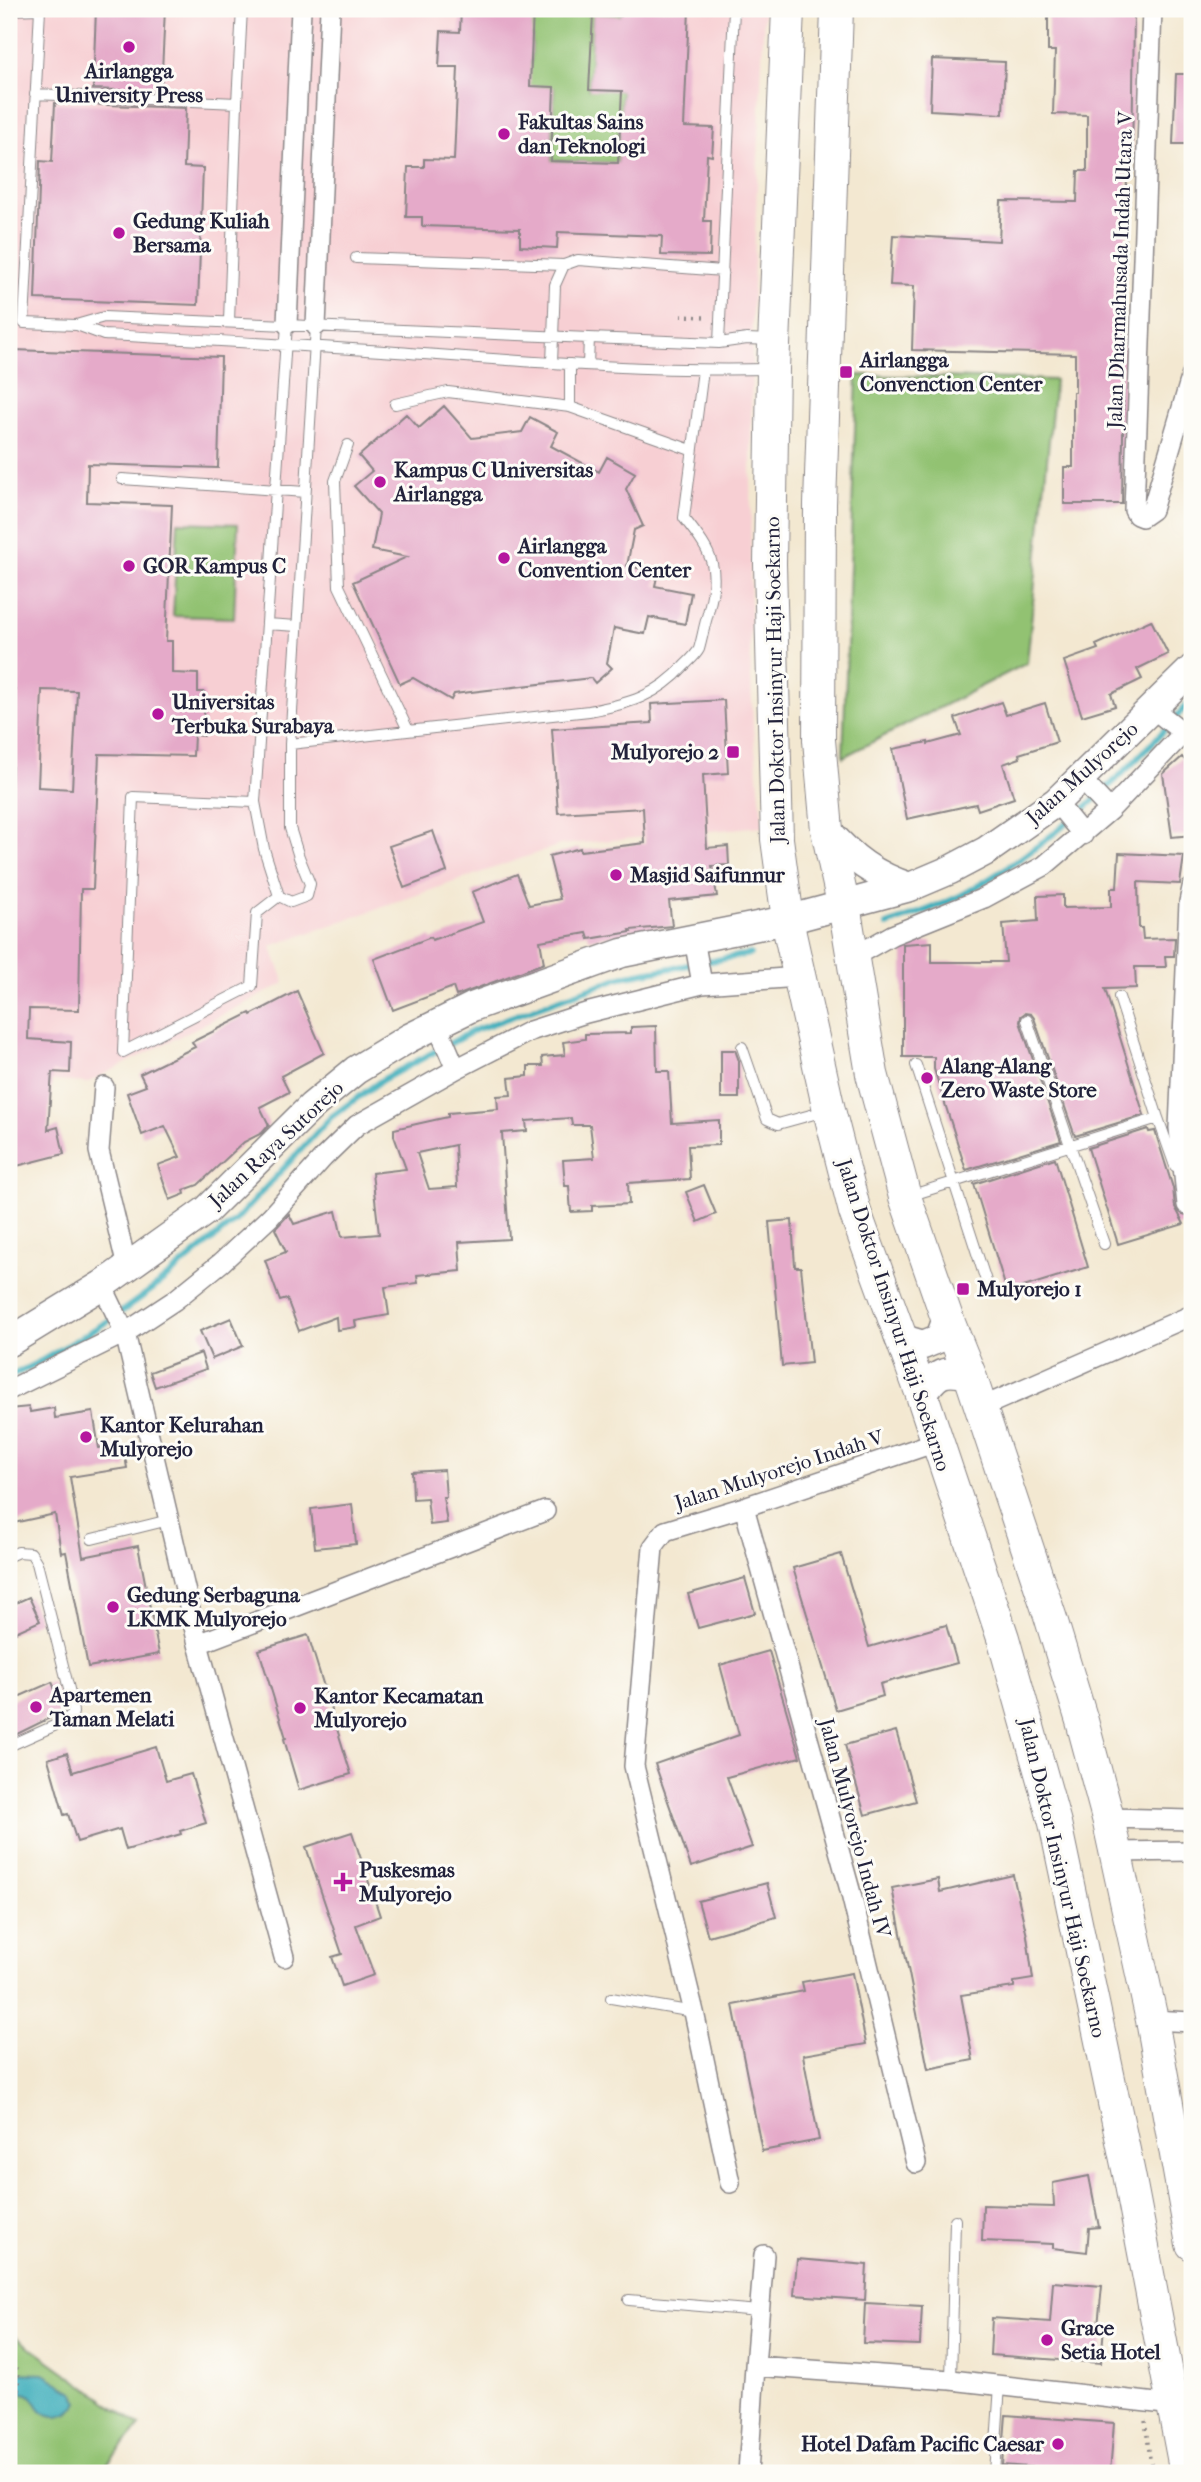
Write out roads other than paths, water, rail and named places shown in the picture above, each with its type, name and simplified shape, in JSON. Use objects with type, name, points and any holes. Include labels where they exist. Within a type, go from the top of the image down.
[{"type":"main road","name":"Jalan Doktor Insinyur Haji Soekarno","points":[[789,9],[774,354],[770,564],[777,839],[793,949],[855,1212],[922,1395],[1003,1638],[1055,1823],[1132,2187],[1186,2473]]},
{"type":"main road","name":"Jalan Doktor Insinyur Haji Soekarno","points":[[837,9],[820,504],[819,740],[827,830],[848,930],[872,1074],[905,1197],[970,1375],[1063,1657],[1128,1819],[1177,2022],[1192,2242]]},
{"type":"main road","name":"Jalan Mulyorejo","points":[[848,930],[910,887],[986,851],[1026,825],[1069,818],[1084,782],[1192,669]]},
{"type":"main road","points":[[827,830],[846,852],[862,865],[910,887]]},
{"type":"main road","name":"Jalan Raya Sutorejo","points":[[9,1342],[105,1292],[127,1267],[207,1210],[312,1105],[356,1070],[439,1030],[471,1007],[622,953],[695,944],[793,949],[848,930]]},
{"type":"main road","points":[[899,1338],[923,1345],[932,1342],[940,1338],[947,1318]]},
{"type":"main road","points":[[922,1395],[934,1377],[951,1371],[970,1375]]},
{"type":"street","points":[[287,324],[301,9]]},
{"type":"street","points":[[316,326],[330,9]]},
{"type":"street","name":"Jalan Dharmahusada Indah Utara V","points":[[1152,9],[1134,510],[1142,517],[1152,510],[1192,374]]},
{"type":"street","points":[[848,930],[892,935],[984,898],[1044,866],[1069,818],[1106,806],[1186,732],[1155,710]]},
{"type":"street","points":[[1084,782],[1106,806]]},
{"type":"street","points":[[1189,1205],[1179,1128],[1187,1049],[1189,902],[1192,888]]},
{"type":"street","points":[[695,944],[702,981]]},
{"type":"street","points":[[9,1390],[175,1300],[222,1262],[270,1217],[357,1125],[453,1063],[530,1031],[702,981],[793,949]]},
{"type":"street","points":[[439,1030],[453,1063]]},
{"type":"street","points":[[104,1087],[99,1151],[127,1267]]},
{"type":"street","points":[[105,1292],[123,1329],[198,1644],[284,1957]]},
{"type":"street","points":[[980,1408],[1192,1315]]},
{"type":"street","name":"Jalan Mulyorejo Indah V","points":[[730,2183],[694,2012],[634,1766],[653,1547],[665,1531],[936,1442]]},
{"type":"street","name":"Jalan Mulyorejo Indah IV","points":[[744,1507],[850,1890],[916,2163]]},
{"type":"street","points":[[198,1644],[545,1511]]},
{"type":"street","points":[[1128,1819],[1192,1820]]},
{"type":"street","points":[[1136,1852],[1192,1851]]},
{"type":"street","points":[[748,2473],[764,2255]]},
{"type":"street","points":[[755,2366],[951,2380],[1174,2405]]},
{"type":"lane","points":[[9,10],[40,9],[24,323],[76,325],[104,335],[703,370],[774,354]]},
{"type":"lane","points":[[229,321],[242,9]]},
{"type":"lane","points":[[719,342],[734,9]]},
{"type":"lane","points":[[35,94],[237,103]]},
{"type":"lane","points":[[356,258],[564,265],[578,260],[723,271]]},
{"type":"lane","points":[[552,363],[555,285],[564,265]]},
{"type":"lane","points":[[76,325],[104,317],[553,337],[719,342],[747,339],[774,354]]},
{"type":"lane","points":[[287,324],[255,802],[264,849],[279,896],[292,902],[307,896],[310,884],[290,828],[290,744],[316,326]]},
{"type":"lane","points":[[588,365],[589,338]]},
{"type":"lane","points":[[569,364],[570,407]]},
{"type":"lane","points":[[290,744],[624,705],[658,690],[678,673],[698,652],[715,588],[714,568],[706,546],[684,518],[703,370]]},
{"type":"lane","points":[[395,404],[448,392],[570,407],[691,450]]},
{"type":"lane","points":[[348,445],[335,481],[339,586],[408,730]]},
{"type":"lane","points":[[122,479],[305,492]]},
{"type":"lane","points":[[267,624],[297,626]]},
{"type":"lane","points":[[255,802],[133,797],[123,1052],[252,986],[257,913],[279,896]]},
{"type":"lane","points":[[1119,997],[1175,1166]]},
{"type":"lane","points":[[1027,1020],[1104,1244]]},
{"type":"lane","points":[[742,1047],[767,1119],[772,1123],[782,1123],[829,1110]]},
{"type":"lane","points":[[916,1065],[986,1281]]},
{"type":"lane","points":[[905,1197],[1158,1118]]},
{"type":"lane","points":[[92,1539],[169,1520]]},
{"type":"lane","points":[[9,1556],[18,1552],[31,1553],[37,1563],[73,1713],[65,1721],[9,1746]]},
{"type":"lane","points":[[611,1998],[694,2012]]},
{"type":"lane","points":[[951,2380],[955,2220]]},
{"type":"lane","points":[[629,2300],[759,2311]]},
{"type":"lane","points":[[994,2473],[1000,2385]]},
{"type":"water","points":[[9,2373],[44,2374],[75,2393],[78,2402],[66,2414],[56,2416],[46,2413],[28,2394],[9,2394]]},
{"type":"waterway","points":[[887,925],[962,895],[1026,855],[1086,808],[1114,782],[1192,699]]},
{"type":"waterway","points":[[9,1377],[110,1320],[154,1288],[235,1221],[331,1117],[382,1080],[475,1030],[621,977],[750,954]]},
{"type":"place","name":"Airlangga University Press","points":[[129,47]]},
{"type":"place","name":"Fakultas Sains dan Teknologi","points":[[504,134]]},
{"type":"place","name":"Gedung Kuliah Bersama","points":[[119,233]]},
{"type":"place","name":"Airlangga Convenction Center","points":[[846,372]]},
{"type":"place","name":"Kampus C Universitas Airlangga","points":[[380,482]]},
{"type":"place","name":"Airlangga Convention Center","points":[[504,558]]},
{"type":"place","name":"GOR Kampus C","points":[[129,566]]},
{"type":"place","name":"Universitas Terbuka Surabaya","points":[[158,714]]},
{"type":"place","name":"Mulyorejo 2","points":[[733,752]]},
{"type":"place","name":"Masjid Saifunnur","points":[[616,875]]},
{"type":"place","name":"Alang-Alang Zero Waste Store","points":[[927,1078]]},
{"type":"place","name":"Mulyorejo 1","points":[[963,1289]]},
{"type":"place","name":"Kantor Kelurahan Mulyorejo","points":[[86,1437]]},
{"type":"place","name":"Gedung Serbaguna LKMK Mulyorejo","points":[[113,1607]]},
{"type":"place","name":"Apartemen Taman Melati","points":[[36,1707]]},
{"type":"place","name":"Kantor Kecamatan Mulyorejo","points":[[300,1708]]},
{"type":"place","name":"Puskesmas Mulyorejo","points":[[343,1882]]},
{"type":"place","name":"Grace Setia Hotel","points":[[1047,2340]]},
{"type":"place","name":"Hotel Dafam Pacific Caesar","points":[[1058,2444]]}]
